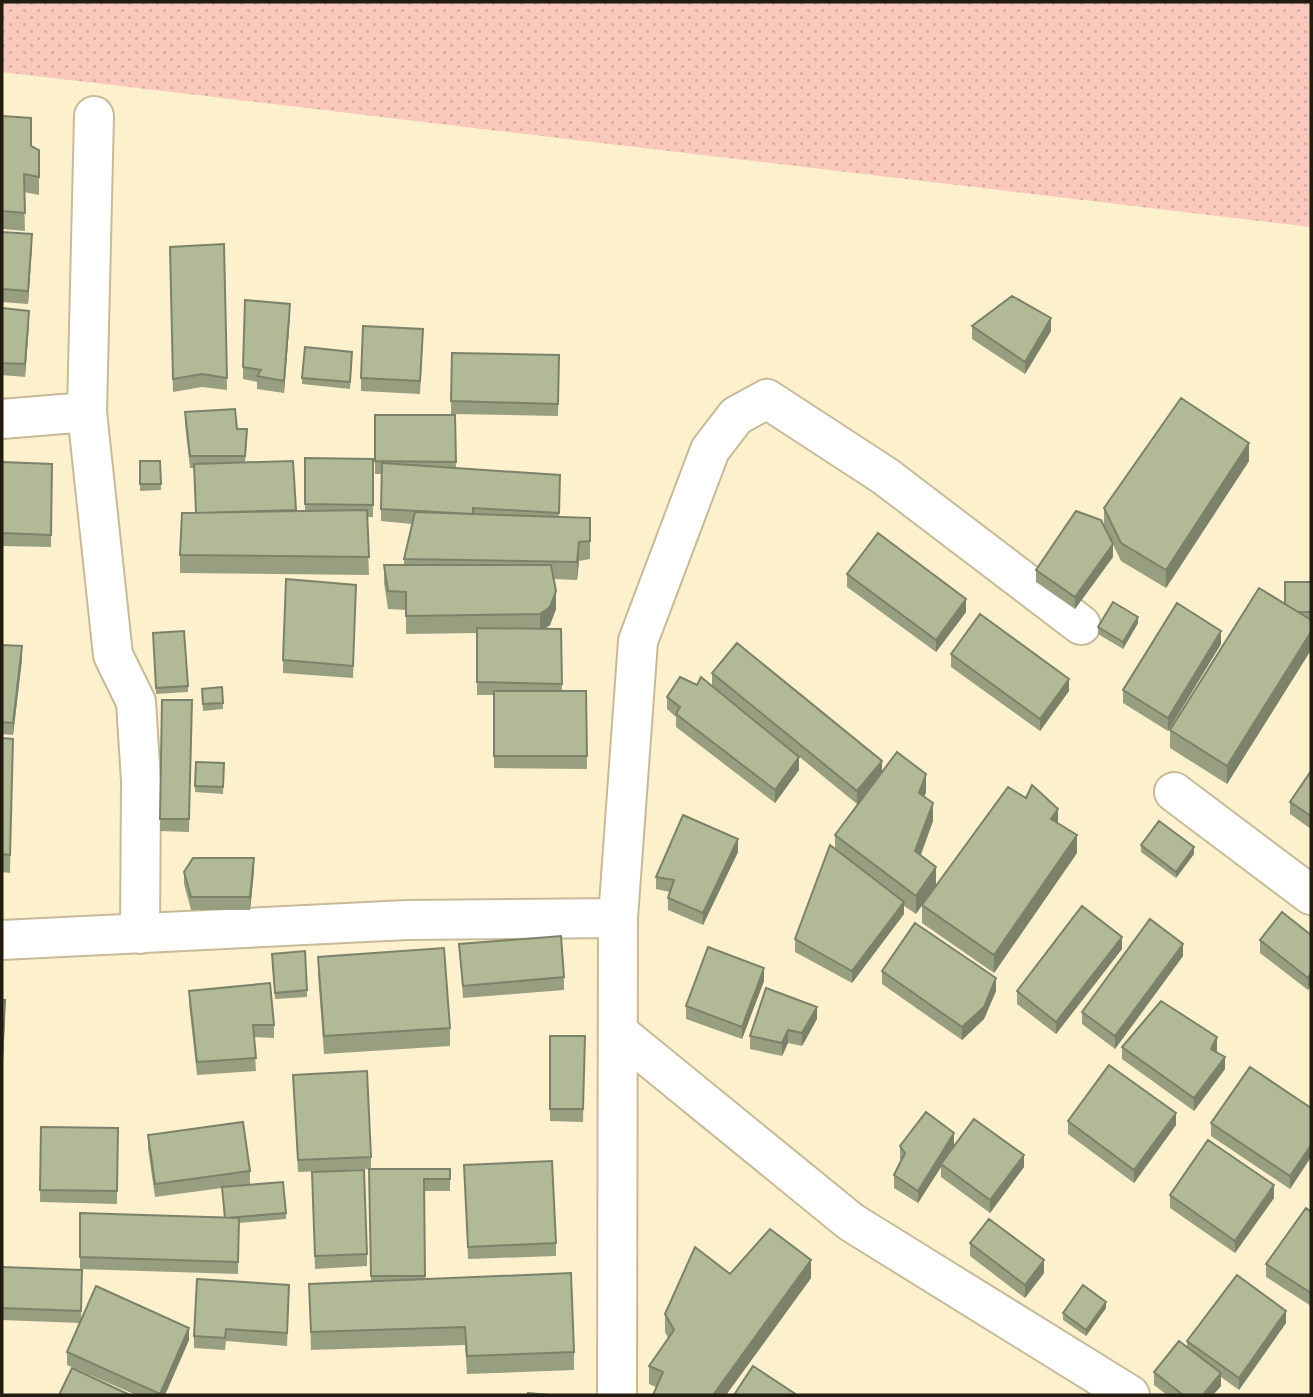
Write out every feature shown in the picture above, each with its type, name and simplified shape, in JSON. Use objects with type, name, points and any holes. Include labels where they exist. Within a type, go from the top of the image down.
[{"type":"street","points":[[94,116],[87,412],[113,654],[136,702],[141,781],[140,934]]},
{"type":"street","points":[[617,1395],[618,918],[638,641],[710,450],[736,416],[767,399],[885,477],[1081,625]]},
{"type":"street","points":[[2,419],[87,412]]},
{"type":"street","points":[[1174,792],[1311,895]]},
{"type":"street","points":[[2,940],[407,920],[618,918]]},
{"type":"street","points":[[618,1032],[851,1223],[1130,1395]]},
{"type":"shaded area","points":[[2,2],[1311,2],[1311,227],[2,72]]},
{"type":"building","points":[[2,116],[31,118],[31,146],[39,150],[39,177],[24,174],[25,213],[2,211]]},
{"type":"building","points":[[2,232],[32,234],[28,291],[2,289]]},
{"type":"building","points":[[224,244],[227,378],[202,374],[173,379],[170,247]]},
{"type":"building","points":[[1012,296],[1051,318],[1025,362],[972,326]]},
{"type":"building","points":[[245,300],[290,304],[284,381],[257,376],[261,370],[243,367]]},
{"type":"building","points":[[2,308],[29,311],[25,364],[2,363]]},
{"type":"building","points":[[363,326],[423,329],[420,381],[361,378]]},
{"type":"building","points":[[305,347],[352,352],[350,382],[302,378]]},
{"type":"building","points":[[452,353],[559,355],[558,404],[451,401]]},
{"type":"building","points":[[1181,398],[1249,443],[1166,570],[1121,543],[1104,508]]},
{"type":"building","points":[[235,409],[237,429],[247,429],[245,456],[190,456],[185,412]]},
{"type":"building","points":[[375,415],[455,415],[456,462],[375,461]]},
{"type":"building","points":[[305,458],[373,459],[373,505],[305,504]]},
{"type":"building","points":[[140,461],[160,461],[161,484],[140,484]]},
{"type":"building","points":[[293,461],[296,510],[196,513],[194,464]]},
{"type":"building","points":[[2,462],[52,464],[51,535],[2,533]]},
{"type":"building","points":[[382,463],[560,475],[559,513],[473,508],[473,514],[381,509]]},
{"type":"building","points":[[367,510],[369,557],[180,555],[182,513]]},
{"type":"building","points":[[1076,511],[1101,520],[1113,544],[1075,597],[1036,570]]},
{"type":"building","points":[[415,512],[590,518],[590,541],[579,542],[577,562],[404,559]]},
{"type":"building","points":[[878,533],[966,599],[936,640],[847,574]]},
{"type":"building","points":[[384,565],[551,565],[556,591],[550,607],[540,614],[406,616],[406,592],[388,591]]},
{"type":"building","points":[[286,579],[356,585],[353,666],[283,660]]},
{"type":"building","points":[[1285,582],[1311,582],[1311,612],[1298,612],[1285,604]]},
{"type":"building","points":[[1259,588],[1311,620],[1311,632],[1227,766],[1170,730]]},
{"type":"building","points":[[1113,602],[1138,617],[1123,642],[1098,627]]},
{"type":"building","points":[[1177,603],[1221,631],[1168,718],[1123,690]]},
{"type":"building","points":[[980,614],[1069,679],[1040,719],[951,654]]},
{"type":"building","points":[[477,628],[561,629],[562,684],[477,682]]},
{"type":"building","points":[[184,631],[188,686],[156,688],[153,633]]},
{"type":"building","points":[[737,643],[882,761],[857,791],[712,673]]},
{"type":"building","points":[[2,645],[22,646],[13,723],[2,722]]},
{"type":"building","points":[[680,677],[697,685],[701,677],[799,757],[775,790],[676,714],[680,707],[667,697]]},
{"type":"building","points":[[222,687],[223,703],[203,704],[202,689]]},
{"type":"building","points":[[494,691],[586,691],[587,756],[494,756]]},
{"type":"building","points":[[162,700],[192,700],[189,819],[160,819]]},
{"type":"building","points":[[2,738],[13,739],[10,855],[2,854]]},
{"type":"building","points":[[897,752],[926,774],[919,793],[933,803],[915,851],[936,867],[916,896],[835,835]]},
{"type":"building","points":[[196,762],[224,763],[223,787],[195,786]]},
{"type":"building","points":[[1311,771],[1311,816],[1290,802]]},
{"type":"building","points":[[1032,785],[1058,809],[1051,819],[1077,835],[994,955],[922,905],[1008,787],[1026,798]]},
{"type":"building","points":[[683,815],[738,839],[703,913],[668,898],[674,880],[656,877]]},
{"type":"building","points":[[1159,821],[1194,847],[1176,872],[1141,845]]},
{"type":"building","points":[[830,845],[904,902],[852,971],[795,939]]},
{"type":"building","points":[[193,858],[254,858],[250,897],[191,897],[184,872]]},
{"type":"building","points":[[1082,906],[1122,937],[1056,1022],[1017,991]]},
{"type":"building","points":[[1282,912],[1311,935],[1311,973],[1308,978],[1260,940]]},
{"type":"building","points":[[1150,919],[1183,944],[1115,1036],[1082,1012]]},
{"type":"building","points":[[915,923],[996,978],[984,1007],[962,1027],[882,971]]},
{"type":"building","points":[[561,936],[564,977],[463,986],[459,944]]},
{"type":"building","points":[[708,947],[764,968],[742,1027],[686,1006]]},
{"type":"building","points":[[444,948],[450,1028],[324,1036],[318,957]]},
{"type":"building","points":[[305,951],[307,990],[275,993],[272,954]]},
{"type":"building","points":[[270,983],[274,1025],[253,1025],[256,1058],[197,1062],[189,991]]},
{"type":"building","points":[[766,988],[817,1007],[802,1033],[788,1030],[782,1043],[750,1036]]},
{"type":"building","points":[[2,1000],[5,1000],[2,1061]]},
{"type":"building","points":[[1161,1001],[1217,1037],[1211,1049],[1225,1057],[1194,1098],[1122,1047]]},
{"type":"building","points":[[550,1036],[585,1036],[583,1109],[550,1109]]},
{"type":"building","points":[[1109,1065],[1176,1113],[1134,1170],[1068,1121]]},
{"type":"building","points":[[1250,1067],[1311,1108],[1311,1145],[1290,1176],[1211,1123]]},
{"type":"building","points":[[367,1071],[371,1157],[298,1160],[293,1075]]},
{"type":"building","points":[[926,1112],[954,1133],[918,1191],[894,1175],[905,1153],[900,1146]]},
{"type":"building","points":[[974,1119],[1024,1155],[990,1200],[941,1164]]},
{"type":"building","points":[[243,1122],[250,1171],[155,1184],[148,1135]]},
{"type":"building","points":[[41,1127],[118,1128],[117,1191],[40,1190]]},
{"type":"building","points":[[1208,1140],[1274,1185],[1235,1241],[1170,1195]]},
{"type":"building","points":[[552,1161],[556,1243],[468,1247],[464,1165]]},
{"type":"building","points":[[369,1169],[450,1169],[450,1179],[424,1179],[425,1276],[371,1276]]},
{"type":"building","points":[[364,1170],[367,1254],[315,1256],[312,1172]]},
{"type":"building","points":[[283,1182],[286,1213],[225,1218],[222,1187]]},
{"type":"building","points":[[1306,1208],[1311,1212],[1311,1293],[1266,1264]]},
{"type":"building","points":[[80,1213],[239,1218],[238,1262],[80,1257]]},
{"type":"building","points":[[989,1219],[1044,1260],[1025,1285],[970,1243]]},
{"type":"building","points":[[770,1229],[811,1260],[713,1395],[653,1395],[663,1372],[649,1366],[674,1330],[665,1314],[695,1247],[730,1274]]},
{"type":"building","points":[[2,1267],[82,1270],[81,1311],[2,1308]]},
{"type":"building","points":[[571,1273],[574,1352],[467,1356],[465,1327],[311,1332],[309,1284]]},
{"type":"building","points":[[1237,1275],[1286,1311],[1239,1378],[1187,1341]]},
{"type":"building","points":[[197,1279],[289,1285],[287,1333],[226,1329],[225,1338],[194,1336]]},
{"type":"building","points":[[1083,1285],[1106,1302],[1086,1330],[1063,1313]]},
{"type":"building","points":[[96,1286],[189,1328],[160,1394],[67,1352]]},
{"type":"building","points":[[1179,1341],[1221,1373],[1203,1395],[1183,1395],[1154,1372]]},
{"type":"building","points":[[753,1366],[797,1395],[734,1395]]},
{"type":"building","points":[[72,1368],[130,1395],[59,1395]]}]
